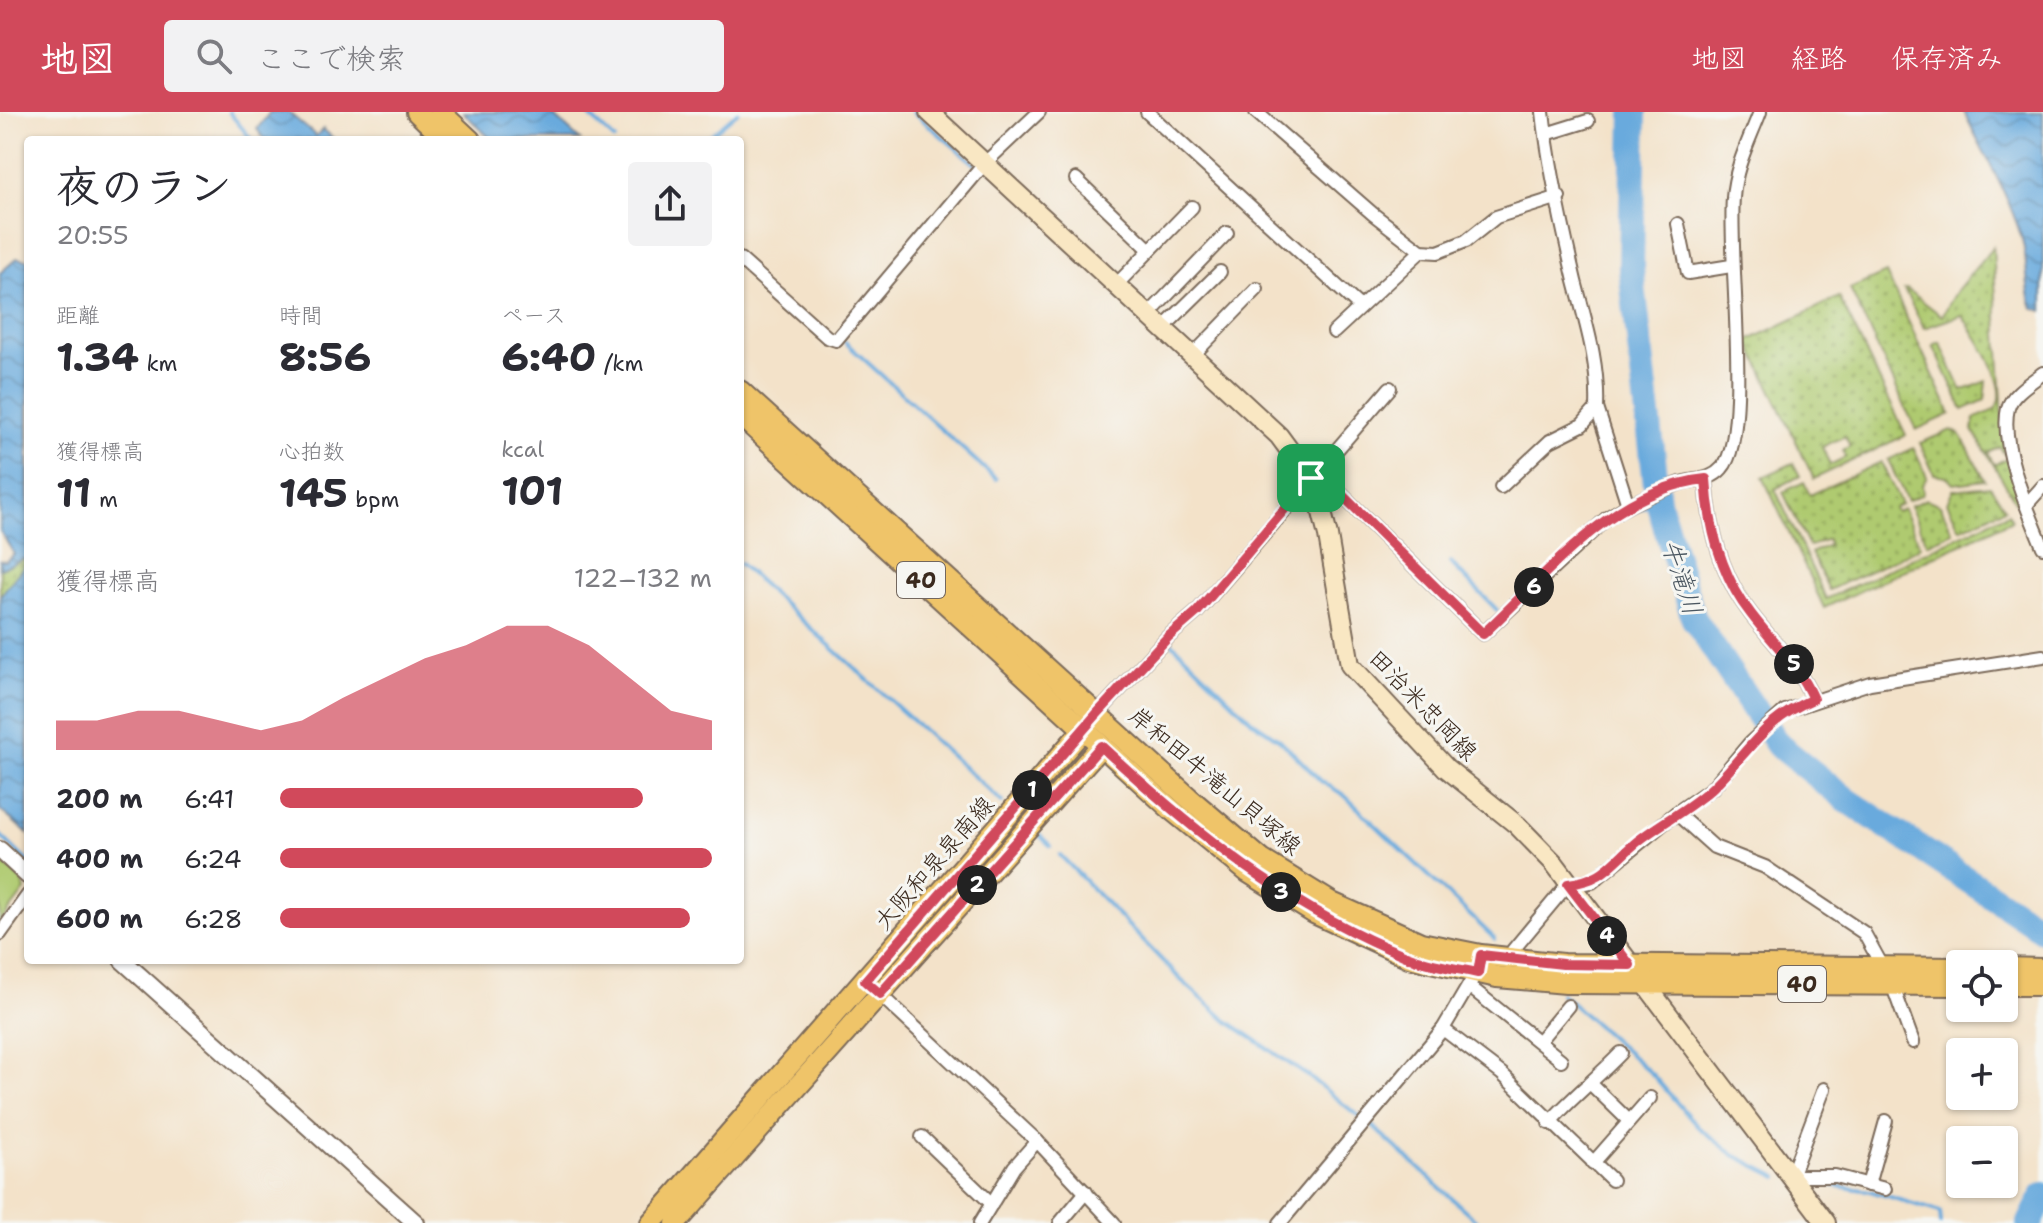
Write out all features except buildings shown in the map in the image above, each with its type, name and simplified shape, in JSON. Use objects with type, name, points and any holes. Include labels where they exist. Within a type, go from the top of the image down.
[{"type":"main road","points":[[417,112],[442,136]]},
{"type":"main road","points":[[440,112],[466,136]]},
{"type":"main road","name":"田治米忠岡線","points":[[929,112],[1118,283],[1279,436],[1311,478],[1328,536],[1350,665],[1446,768],[1517,825],[1554,863],[1643,985],[1826,1223]]},
{"type":"main road","name":"岸和田牛滝山貝塚線","points":[[744,395],[1090,723]]},
{"type":"main road","name":"岸和田牛滝山貝塚線","points":[[744,419],[1090,723],[1262,860],[1332,903],[1476,972],[1563,964],[1630,965],[1888,976],[1946,983]]},
{"type":"main road","points":[[1090,723],[1101,746]]},
{"type":"main road","name":"大阪和泉泉南線","points":[[676,1223],[1090,723]]},
{"type":"main road","name":"岸和田牛滝山貝塚線","points":[[1101,746],[1248,872],[1314,913],[1409,957],[1476,972],[1566,983],[1643,985],[1888,976],[1946,970]]},
{"type":"main road","name":"大阪和泉泉南線","points":[[651,1223],[1101,746]]},
{"type":"main road","points":[[2024,976],[2043,969]]},
{"type":"street","points":[[744,263],[827,337],[836,340],[985,163],[1039,112]]},
{"type":"street","points":[[1147,112],[1360,307]]},
{"type":"street","points":[[1256,112],[1373,214],[1421,251],[1438,252],[1466,241],[1496,217],[1559,197]]},
{"type":"street","points":[[1543,112],[1593,353],[1597,408],[1632,503]]},
{"type":"street","points":[[1311,478],[1341,494],[1483,634],[1607,518],[1632,503],[1681,482],[1706,479],[1721,471],[1735,443],[1738,415],[1731,266],[1733,196],[1741,158],[1760,112]]},
{"type":"street","points":[[1546,134],[1588,121]]},
{"type":"street","points":[[1076,179],[1150,250]]},
{"type":"street","points":[[1118,283],[1192,207]]},
{"type":"street","points":[[1678,224],[1688,273],[1731,266]]},
{"type":"street","points":[[1150,313],[1227,233]]},
{"type":"street","points":[[1334,332],[1421,251]]},
{"type":"street","points":[[1164,327],[1220,272]]},
{"type":"street","points":[[1193,355],[1248,309],[1257,289]]},
{"type":"street","points":[[2042,541],[2016,480],[2008,409],[2014,397],[2043,373]]},
{"type":"street","points":[[1090,723],[1168,637],[1197,612],[1390,388]]},
{"type":"street","points":[[1501,487],[1550,441],[1582,425],[1597,408]]},
{"type":"street","points":[[1706,479],[1716,548],[1727,571],[1749,612],[1795,665],[1813,699]]},
{"type":"street","points":[[2027,504],[2043,486]]},
{"type":"street","points":[[1513,950],[1568,884],[1592,882],[1676,813],[1712,788],[1750,743],[1785,711],[1813,699],[1870,683],[2043,656]]},
{"type":"street","points":[[1676,813],[1714,847],[1765,867],[1848,919],[1864,933],[1888,976],[1913,1042]]},
{"type":"street","points":[[0,850],[24,872]]},
{"type":"street","points":[[0,934],[24,901]]},
{"type":"street","points":[[126,964],[416,1223]]},
{"type":"street","points":[[1280,1223],[1443,1029],[1476,972],[1539,1041],[1561,1060]]},
{"type":"street","points":[[872,988],[1037,1141],[1114,1223]]},
{"type":"street","points":[[1539,1041],[1568,1006]]},
{"type":"street","points":[[1443,1029],[1502,1074],[1549,1123],[1612,1180]]},
{"type":"street","points":[[1549,1123],[1581,1087],[1590,1083],[1621,1053]]},
{"type":"street","points":[[1590,1083],[1629,1121]]},
{"type":"street","points":[[1824,1089],[1791,1176],[1835,1176],[1885,1189]]},
{"type":"street","points":[[1593,1163],[1650,1098]]},
{"type":"street","points":[[1868,1185],[1886,1121]]},
{"type":"street","points":[[922,1137],[940,1163],[992,1204]]},
{"type":"street","points":[[980,1223],[1014,1167],[1037,1141]]},
{"type":"street","points":[[1060,1223],[1086,1192]]},
{"type":"green space","points":[[1993,247],[2005,455],[2000,447],[1988,453],[1994,465],[2007,458],[2023,514],[1973,430],[1975,419],[1995,409],[2000,398],[1995,373],[1982,346],[1962,315],[1924,328],[1904,290],[1907,289],[1942,316],[1958,289]]},
{"type":"green space","points":[[1886,273],[1951,414],[1916,430],[1850,289]]},
{"type":"green space","points":[[1839,297],[1906,435],[1814,479],[1748,341]],"holes":[[[1845,436],[1850,446],[1843,450],[1846,457],[1830,465],[1822,447]]]},
{"type":"green space","points":[[1940,342],[1962,391],[1987,381],[1985,400],[1963,410],[1933,345]]},
{"type":"green space","points":[[1951,430],[1961,435],[1985,480],[1953,484],[1946,476],[1934,474],[1920,443]]},
{"type":"green space","points":[[1914,448],[1927,477],[1922,485],[1923,494],[1907,501],[1888,460]]},
{"type":"green space","points":[[1881,462],[1901,504],[1894,508],[1896,512],[1903,509],[1921,547],[1829,590],[1811,553],[1829,545],[1827,539],[1809,547],[1783,492],[1804,482],[1810,495]]},
{"type":"green space","points":[[1793,463],[1800,476],[1775,489],[1826,599],[2008,513],[2012,520],[1824,608],[1763,477]]},
{"type":"green space","points":[[1990,486],[2005,508],[1960,529],[1947,502],[1953,490]]},
{"type":"green space","points":[[1926,499],[1940,505],[1953,532],[1927,544],[1910,506]]},
{"type":"green space","points":[[24,558],[24,569],[0,596],[0,569]]},
{"type":"green space","points":[[0,860],[23,882],[24,891],[0,923]]},
{"type":"water","points":[[270,112],[288,112],[316,136],[262,136],[257,129]]},
{"type":"water","points":[[463,112],[550,112],[576,136],[488,136]]},
{"type":"water","points":[[1964,112],[2043,112],[2043,311],[2033,308],[2016,220]]},
{"type":"water","points":[[323,129],[331,136],[316,136]]},
{"type":"water","points":[[17,258],[24,259],[24,558],[0,569],[0,560],[5,561],[14,554],[0,531],[0,273]]},
{"type":"water","points":[[24,566],[24,831],[0,810],[0,596]]},
{"type":"waterway","points":[[229,112],[249,136]]},
{"type":"waterway","points":[[585,112],[611,136]]},
{"type":"waterway","points":[[710,136],[738,112]]},
{"type":"waterway","points":[[913,112],[975,164]]},
{"type":"waterway","name":"牛滝川","points":[[1634,112],[1631,269],[1658,501],[1694,619],[1778,745],[1847,800],[2043,930]]},
{"type":"waterway","points":[[845,342],[996,479]]},
{"type":"waterway","points":[[1291,468],[1301,483]]},
{"type":"waterway","points":[[1617,518],[1658,501]]},
{"type":"waterway","points":[[1450,562],[1497,610]]},
{"type":"waterway","points":[[744,568],[1002,802]]},
{"type":"waterway","points":[[1172,643],[1252,721],[1280,740],[1321,781],[1344,795],[1495,939]]},
{"type":"waterway","points":[[0,835],[24,858]]},
{"type":"waterway","points":[[1039,835],[1051,846]]},
{"type":"waterway","points":[[1060,855],[1181,980],[1226,1020],[1308,1076],[1361,1118]]},
{"type":"waterway","points":[[1561,994],[1652,1074],[1698,1127],[1734,1155],[1778,1177]]},
{"type":"waterway","points":[[1369,1123],[1479,1223]]},
{"type":"waterway","points":[[1805,1181],[1870,1191],[1940,1212],[1941,1223]]},
{"type":"waterway","name":"牛滝川","points":[[2030,1223],[2043,1196]]},
{"type":"route","points":[[1311,478],[1341,494],[1483,634],[1607,518],[1628,505],[1681,482],[1706,479],[1707,504],[1716,548],[1727,571],[1749,612],[1803,677],[1813,699],[1785,711],[1750,743],[1712,788],[1638,841],[1592,882],[1568,884],[1630,965],[1563,964],[1481,955],[1478,973],[1409,957],[1314,913],[1248,872],[1101,746],[880,994],[865,981],[1096,715],[1168,637],[1197,612],[1311,478]]}]
